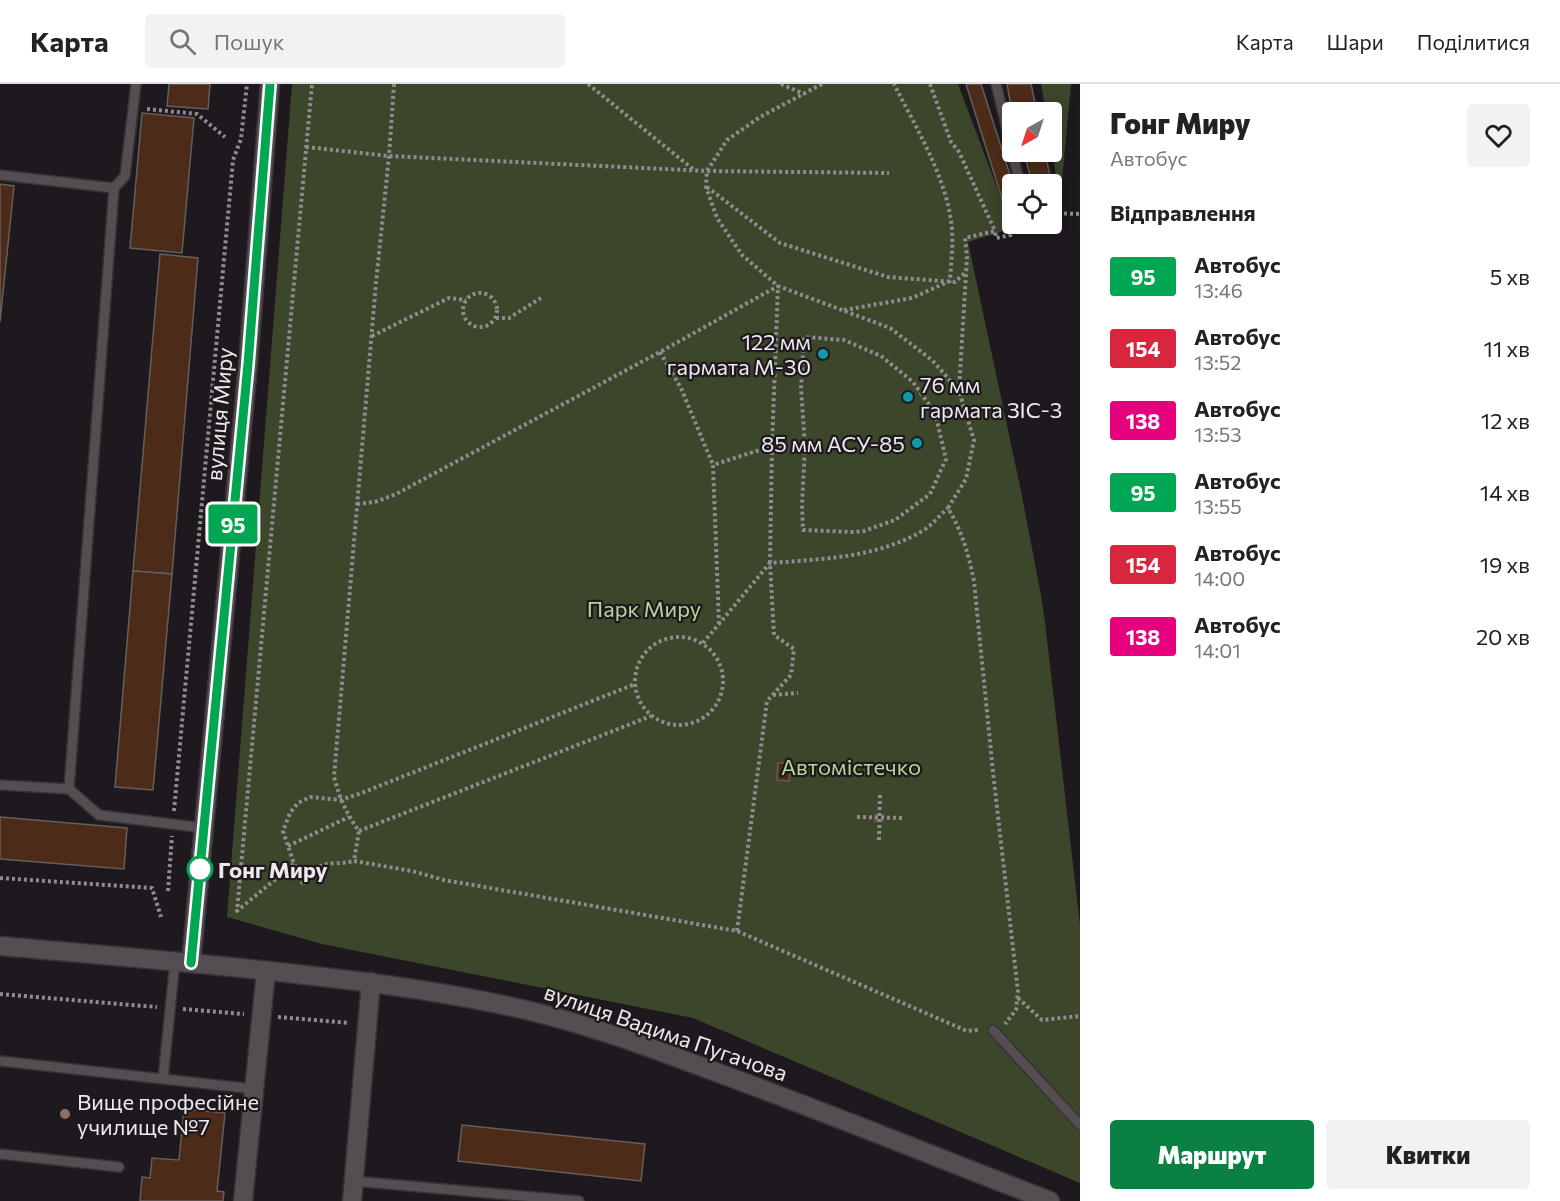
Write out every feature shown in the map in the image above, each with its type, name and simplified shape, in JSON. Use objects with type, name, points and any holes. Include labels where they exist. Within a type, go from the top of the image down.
[{"type":"street","name":"вулиця Миру","points":[[183,962],[204,828],[247,376],[270,84]]},
{"type":"street","name":"вулиця Вадима Пугачова","points":[[0,946],[266,970],[371,982],[527,1010],[649,1047],[1050,1201]]},
{"type":"street","points":[[243,1201],[266,970]]},
{"type":"street","points":[[352,1201],[371,982]]},
{"type":"lane","points":[[69,789],[114,188],[125,176],[136,84]]},
{"type":"lane","points":[[996,84],[1018,174]]},
{"type":"lane","points":[[0,175],[114,188]]},
{"type":"lane","points":[[0,785],[69,789],[99,815],[204,828]]},
{"type":"lane","points":[[163,1079],[183,962]]},
{"type":"lane","points":[[993,1030],[1080,1125]]},
{"type":"lane","points":[[0,1061],[254,1089]]},
{"type":"lane","points":[[0,1154],[119,1167]]},
{"type":"lane","points":[[353,1181],[579,1201]]},
{"type":"path","points":[[168,891],[233,160],[241,139],[247,84]]},
{"type":"path","points":[[294,864],[237,911],[312,84]]},
{"type":"path","points":[[354,861],[359,831],[340,800],[334,777],[394,84]]},
{"type":"path","points":[[588,84],[694,170]]},
{"type":"path","points":[[781,84],[805,94]]},
{"type":"path","points":[[822,84],[760,117],[727,140],[707,171],[706,187],[717,218],[742,255],[778,286],[890,328],[932,360],[959,391]]},
{"type":"path","points":[[894,84],[939,175],[951,218],[950,281]]},
{"type":"path","points":[[930,84],[951,142],[959,152],[995,231],[996,238],[1012,234]]},
{"type":"path","points":[[133,108],[197,114],[225,137]]},
{"type":"path","points":[[306,147],[389,156],[707,171],[889,173]]},
{"type":"path","points":[[706,187],[780,243],[888,277],[955,282],[966,272]]},
{"type":"path","points":[[1062,213],[1080,214]]},
{"type":"path","points":[[703,643],[770,563],[861,555],[895,544],[926,529],[948,508],[966,479],[974,440],[959,391],[968,256],[965,238],[995,231]]},
{"type":"path","points":[[843,310],[912,297],[950,281]]},
{"type":"path","points":[[357,504],[375,502],[396,494],[778,286]]},
{"type":"path","points":[[737,932],[767,701],[791,675],[794,649],[774,635],[770,563],[771,446],[778,286]]},
{"type":"path","points":[[485,294],[492,297],[496,303],[498,311],[496,318],[492,324],[478,328],[467,322],[462,313],[463,306],[471,295],[485,294]]},
{"type":"path","points":[[372,336],[449,298],[466,300]]},
{"type":"path","points":[[496,318],[509,318],[541,298]]},
{"type":"path","points":[[804,337],[844,340],[881,356],[913,382],[936,413],[946,459],[930,494],[895,520],[864,531],[803,530],[805,446],[801,388],[804,337]]},
{"type":"path","points":[[660,352],[681,388],[713,465],[719,624]]},
{"type":"path","points":[[713,465],[771,446],[786,448],[805,446]]},
{"type":"path","points":[[635,684],[370,790],[340,800],[310,797],[298,803],[290,813],[284,831],[303,884],[318,866],[331,862],[354,861],[412,871],[444,880],[737,932],[967,1031],[993,1030],[1005,1025],[1016,1010],[1017,980],[974,581],[968,552],[948,508]]},
{"type":"path","points":[[672,636],[684,636],[703,643],[721,663],[724,681],[720,699],[712,711],[702,720],[690,724],[663,723],[651,716],[640,702],[635,684],[636,672],[643,655],[659,640],[672,636]]},
{"type":"path","points":[[772,695],[798,693]]},
{"type":"path","points":[[359,831],[651,716]]},
{"type":"path","points":[[879,840],[880,795]]},
{"type":"path","points":[[288,846],[349,817]]},
{"type":"path","points":[[857,817],[902,818]]},
{"type":"path","points":[[0,878],[152,888],[161,917]]},
{"type":"path","points":[[1017,998],[1042,1020],[1080,1016]]},
{"type":"green space","name":"Парк Миру","points":[[292,84],[958,84],[1002,201],[1002,232],[968,242],[1021,491],[1045,622],[1080,925],[1080,1183],[693,1018],[322,944],[227,917]]},
{"type":"green space","points":[[1041,84],[1071,84],[1062,181],[1062,174],[1056,174],[1054,162],[1062,162],[1062,102],[1044,102]]},
{"type":"building","points":[[169,84],[210,84],[208,109],[167,106]]},
{"type":"building","points":[[966,84],[981,84],[1002,150],[1002,162],[1006,162],[1010,174],[1002,174],[1002,199]]},
{"type":"building","points":[[1007,84],[1031,84],[1035,102],[1010,102]]},
{"type":"building","points":[[142,113],[194,118],[182,253],[130,248]]},
{"type":"building","points":[[1026,162],[1047,162],[1050,174],[1030,174]]},
{"type":"building","points":[[0,184],[14,186],[0,322]]},
{"type":"building","points":[[160,254],[198,258],[172,574],[133,571]]},
{"type":"building","points":[[133,571],[172,574],[153,790],[115,787]]},
{"type":"building","points":[[778,763],[791,763],[789,781],[777,780]]},
{"type":"building","points":[[875,815],[884,815],[883,821],[875,821]]},
{"type":"building","points":[[0,817],[127,828],[124,869],[0,859]]},
{"type":"building","points":[[184,1109],[225,1113],[217,1191],[224,1192],[223,1201],[140,1201],[142,1177],[150,1178],[152,1158],[179,1160]]},
{"type":"building","points":[[462,1125],[645,1144],[641,1181],[458,1161]]},
{"type":"bus line","name":"95","points":[[191,963],[248,364],[270,84]]},
{"type":"place","name":"122 мм гармата М-30","points":[[823,354]]},
{"type":"place","name":"76 мм гармата ЗІС-3","points":[[908,397]]},
{"type":"place","name":"85 мм АСУ-85","points":[[917,443]]},
{"type":"place","name":"Гонг Миру","points":[[200,869]]},
{"type":"place","name":"Вище професійне училище №7","points":[[65,1114]]},
{"type":"park label","name":"Автомістечко","points":[[851,766]]}]
